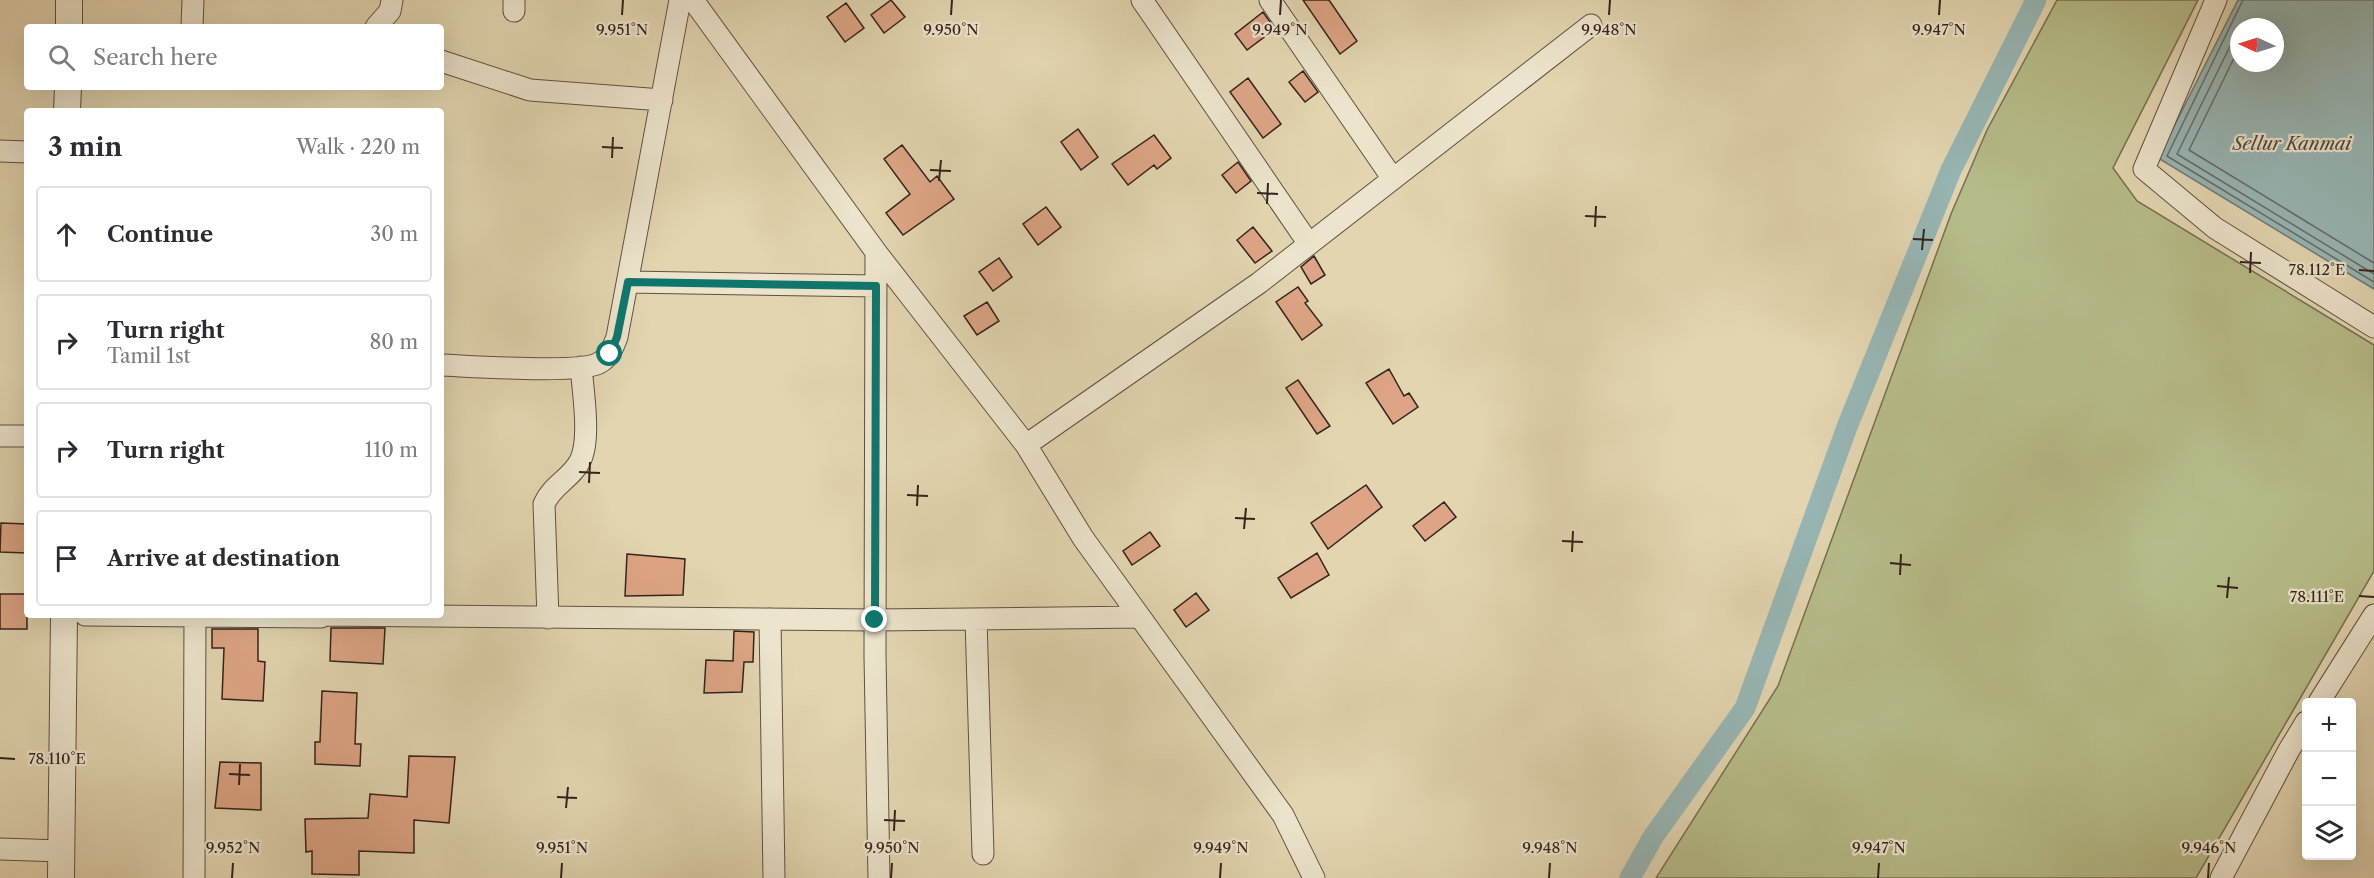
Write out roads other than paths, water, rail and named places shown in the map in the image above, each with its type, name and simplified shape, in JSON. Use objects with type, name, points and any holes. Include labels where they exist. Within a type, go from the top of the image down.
[{"type":"street","points":[[69,0],[69,24]]},
{"type":"street","points":[[192,24],[193,0]]},
{"type":"street","points":[[379,24],[390,11],[392,0]]},
{"type":"street","points":[[444,365],[581,367],[598,364],[610,354],[617,337],[628,282],[680,0]]},
{"type":"street","points":[[693,0],[876,252],[1026,445],[1083,538],[1283,815],[1314,878]]},
{"type":"street","points":[[1142,0],[1309,244]]},
{"type":"street","points":[[1270,0],[1393,179]]},
{"type":"street","points":[[2216,0],[2144,169],[2215,228],[2374,327]]},
{"type":"street","points":[[1026,445],[1179,340],[1309,244],[1591,25]]},
{"type":"street","points":[[444,62],[530,90],[662,100]]},
{"type":"street","points":[[67,108],[68,90]]},
{"type":"street","points":[[0,151],[24,152]]},
{"type":"street","points":[[876,252],[875,620],[879,878]]},
{"type":"street","points":[[628,282],[876,286]]},
{"type":"street","points":[[548,618],[544,504],[549,492],[580,462],[585,447],[581,367]]},
{"type":"street","points":[[0,436],[24,436]]},
{"type":"street","points":[[2322,698],[2374,615]]},
{"type":"street","points":[[444,617],[875,620],[1140,617]]},
{"type":"street","points":[[62,878],[63,618]]},
{"type":"street","points":[[194,878],[195,618]]},
{"type":"street","points":[[770,619],[774,878]]},
{"type":"street","points":[[976,619],[983,854]]},
{"type":"street","points":[[2221,878],[2302,730]]},
{"type":"street","points":[[0,849],[62,851]]},
{"type":"water","name":"Sellur Kanmai","points":[[2238,0],[2374,0],[2374,289],[2158,158]]},
{"type":"waterway","points":[[1630,878],[1653,837],[1745,708],[1847,427],[1951,170],[2036,0]]}]
